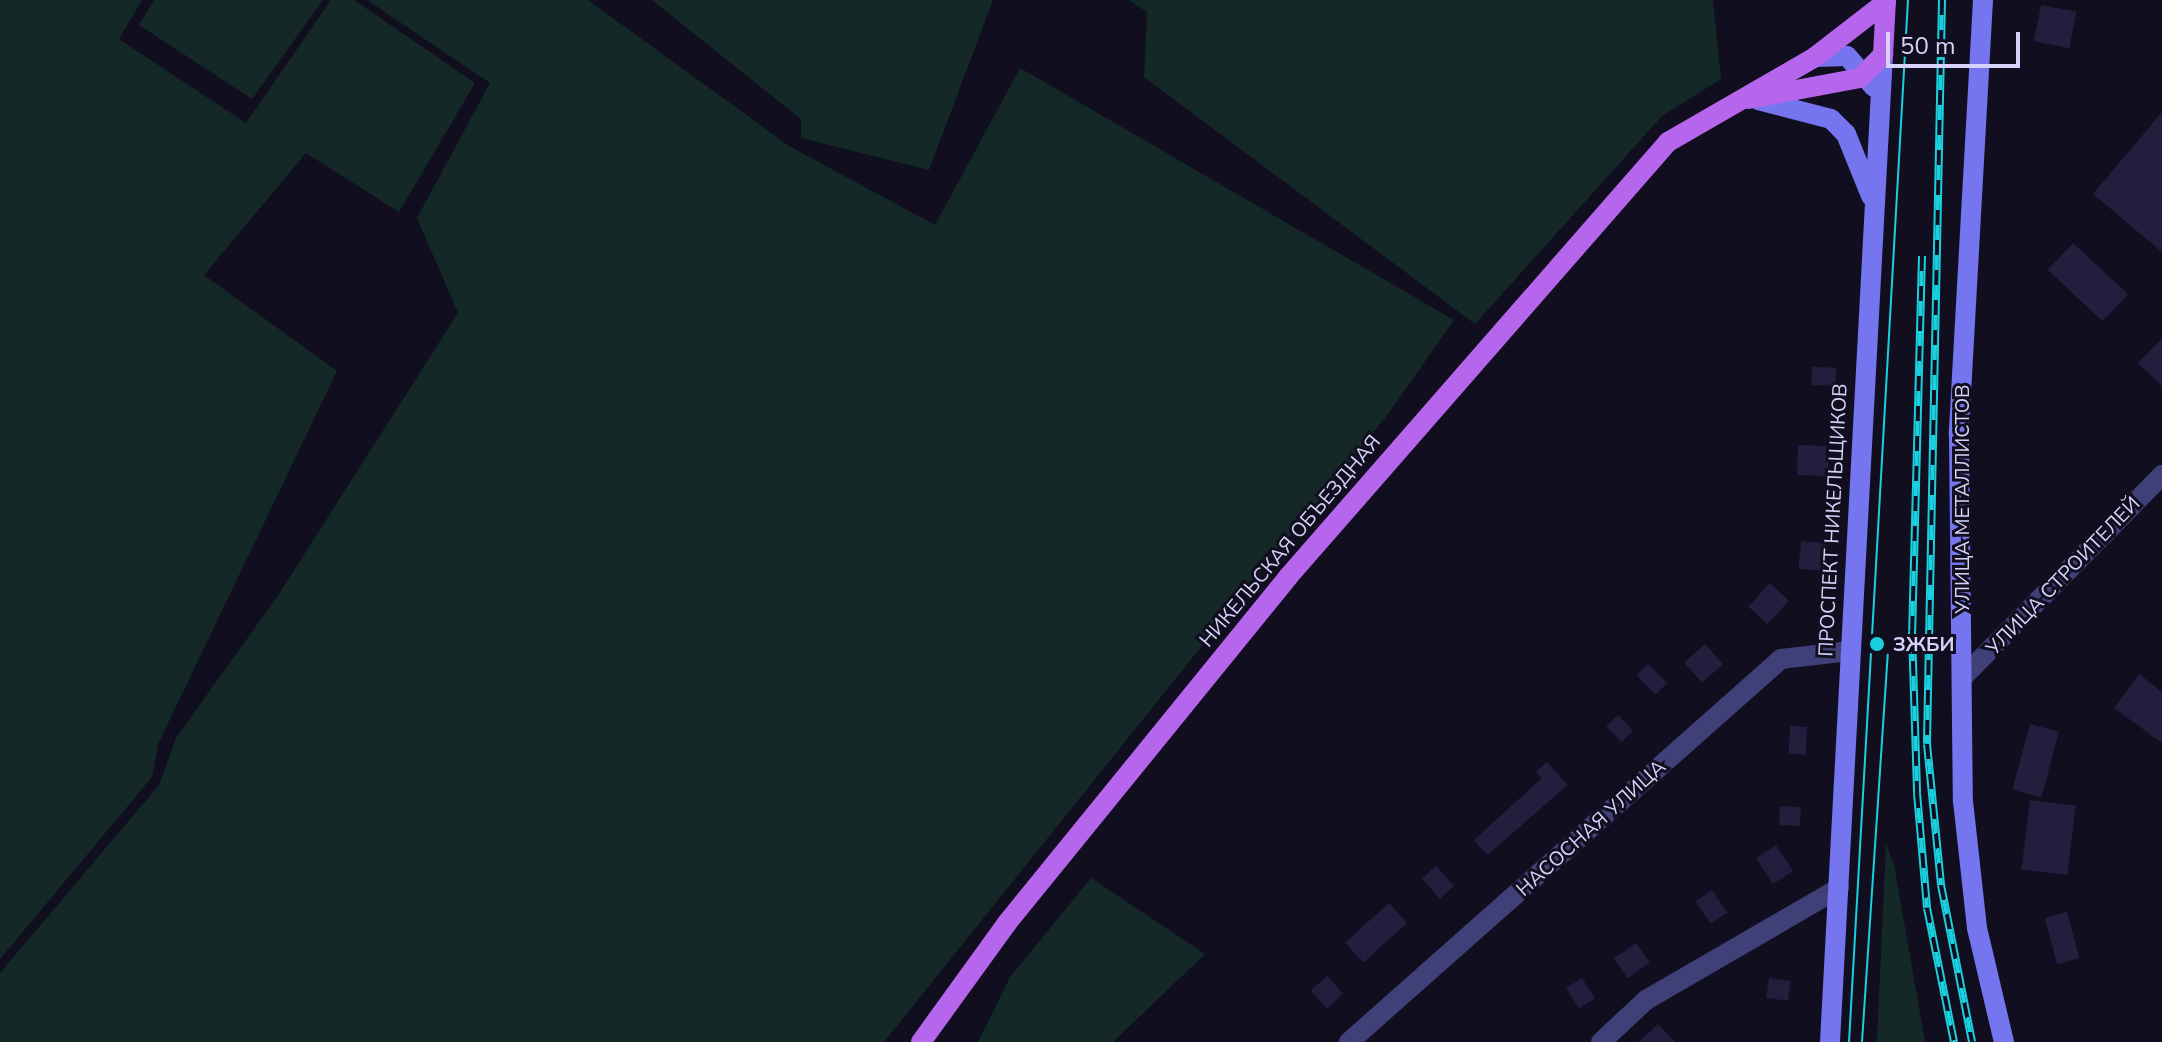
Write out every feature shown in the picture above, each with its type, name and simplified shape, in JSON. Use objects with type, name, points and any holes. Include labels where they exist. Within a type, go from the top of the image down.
[{"type":"main road","name":"УЛИЦА МЕТАЛЛИСТОВ","points":[[1983,0],[1959,434],[1963,677],[1972,880],[2004,1042]]},
{"type":"main road","name":"ПРОСПЕКТ НИКЕЛЬЩИКОВ","points":[[1830,1042],[1886,1]]},
{"type":"main road","name":"НИКЕЛЬСКАЯ ОБЪЕЗДНАЯ","points":[[921,1042],[1007,923],[1288,577],[1668,142],[1815,57],[1886,1]]},
{"type":"main road","points":[[1815,57],[1839,53],[1867,73],[1881,110]]},
{"type":"main road","points":[[1737,101],[1844,87],[1867,73],[1883,55]]},
{"type":"main road","points":[[1737,101],[1787,103],[1831,119],[1846,134],[1875,207]]},
{"type":"street","name":"УЛИЦА СТРОИТЕЛЕЙ","points":[[1963,677],[2162,475]]},
{"type":"street","name":"НАСОСНАЯ УЛИЦА","points":[[1349,1042],[1781,659],[1849,651]]},
{"type":"street","points":[[1601,1042],[1646,1000],[1839,888]]},
{"type":"green space","points":[[0,0],[142,0],[119,39],[246,123],[331,0],[354,0],[475,83],[399,212],[306,153],[204,275],[337,371],[158,744],[152,777],[0,959]]},
{"type":"green space","points":[[154,0],[323,0],[252,99],[139,25]]},
{"type":"green space","points":[[367,0],[588,0],[789,146],[935,225],[1020,68],[1454,320],[1388,414],[884,1042],[0,1042],[0,973],[159,785],[176,738],[279,594],[458,313],[417,218],[490,83]]},
{"type":"green space","points":[[652,0],[993,0],[929,170],[801,138],[801,119]]},
{"type":"green space","points":[[1129,0],[1713,0],[1721,79],[1662,116],[1475,324],[1144,77],[1147,12]]},
{"type":"green space","points":[[1886,844],[1894,864],[1925,1042],[1877,1042]]},
{"type":"green space","points":[[1091,878],[1205,954],[1113,1042],[978,1042],[1010,977]]},
{"type":"building","points":[[2041,5],[2076,12],[2069,48],[2034,41]]},
{"type":"building","points":[[2162,112],[2162,252],[2093,194]]},
{"type":"building","points":[[2073,243],[2128,294],[2103,321],[2048,270]]},
{"type":"building","points":[[2162,338],[2162,386],[2138,363]]},
{"type":"building","points":[[1812,367],[1836,368],[1835,386],[1811,385]]},
{"type":"building","points":[[1798,445],[1829,446],[1828,476],[1797,475]]},
{"type":"building","points":[[1801,541],[1826,543],[1823,571],[1799,569]]},
{"type":"building","points":[[1770,583],[1789,601],[1767,624],[1748,606]]},
{"type":"building","points":[[1705,644],[1723,664],[1702,683],[1684,663]]},
{"type":"building","points":[[1648,664],[1667,683],[1656,694],[1637,675]]},
{"type":"building","points":[[2139,674],[2162,692],[2162,743],[2114,708]]},
{"type":"building","points":[[1618,715],[1633,731],[1621,742],[1606,726]]},
{"type":"building","points":[[2030,724],[2059,732],[2041,797],[2012,790]]},
{"type":"building","points":[[1790,726],[1807,727],[1806,755],[1789,754]]},
{"type":"building","points":[[1547,762],[1568,785],[1487,855],[1474,840],[1542,778],[1536,772]]},
{"type":"building","points":[[2030,800],[2076,806],[2067,875],[2021,869]]},
{"type":"building","points":[[1780,806],[1801,807],[1800,826],[1779,825]]},
{"type":"building","points":[[1776,845],[1793,871],[1773,884],[1756,858]]},
{"type":"building","points":[[1436,866],[1454,886],[1440,899],[1422,879]]},
{"type":"building","points":[[1712,890],[1727,912],[1711,924],[1695,901]]},
{"type":"building","points":[[1389,903],[1407,923],[1363,963],[1345,942]]},
{"type":"building","points":[[2067,912],[2079,958],[2057,964],[2045,918]]},
{"type":"building","points":[[1636,943],[1650,963],[1628,978],[1614,958]]},
{"type":"building","points":[[1327,976],[1343,994],[1327,1009],[1311,991]]},
{"type":"building","points":[[1582,978],[1595,998],[1579,1008],[1566,988]]},
{"type":"building","points":[[1769,978],[1791,981],[1788,1001],[1766,998]]},
{"type":"building","points":[[1658,1024],[1675,1042],[1639,1042]]},
{"type":"tram line","points":[[1849,1042],[1908,0]]},
{"type":"tram line","points":[[1862,1042],[1888,655]]},
{"type":"railway","points":[[1942,0],[1927,744],[1941,885],[1972,1042]]},
{"type":"railway","points":[[1922,256],[1912,631],[1917,793],[1927,908],[1954,1042]]},
{"type":"place","name":"ЗЖБИ","points":[[1877,644]]}]
